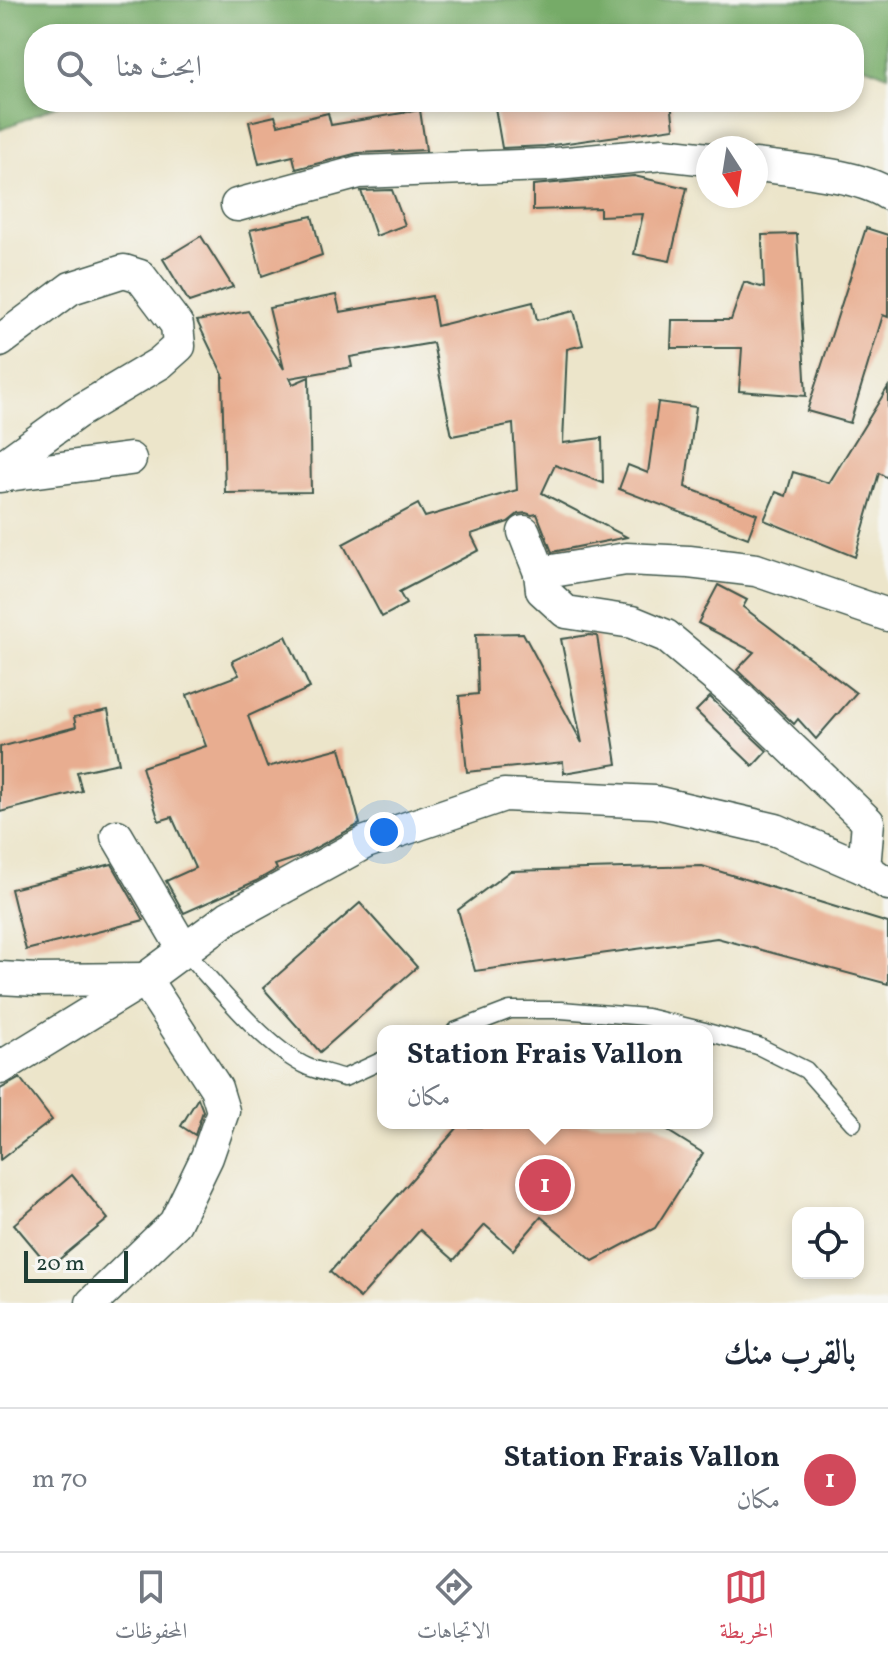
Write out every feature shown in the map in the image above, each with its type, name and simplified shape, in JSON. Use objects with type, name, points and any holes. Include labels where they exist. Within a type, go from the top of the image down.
[{"type":"street","points":[[237,205],[359,172],[546,165],[663,154],[696,158]]},
{"type":"street","points":[[768,166],[822,173],[877,187],[888,194]]},
{"type":"street","points":[[0,341],[71,288],[124,271],[140,276],[177,325],[179,346],[160,363],[76,413],[0,468]]},
{"type":"street","points":[[0,476],[130,459]]},
{"type":"street","points":[[524,532],[540,573],[542,590],[566,612],[632,622],[666,636],[731,690],[868,822],[880,866]]},
{"type":"street","points":[[540,573],[626,559],[756,570],[888,615]]},
{"type":"street","points":[[0,1068],[145,979],[229,917],[366,842],[504,795],[655,802],[776,830],[880,866]]},
{"type":"street","points":[[117,836],[184,950]]},
{"type":"street","points":[[0,978],[145,979]]},
{"type":"street","points":[[92,1303],[175,1223],[207,1157],[223,1111],[216,1088],[145,979]]},
{"type":"lane","points":[[184,950],[278,1048],[306,1066],[344,1078],[377,1063]]},
{"type":"lane","points":[[471,1025],[510,1010],[561,1010],[647,1017],[681,1025]]},
{"type":"lane","points":[[713,1033],[758,1046],[806,1070],[853,1123]]},
{"type":"green space","points":[[0,0],[888,0],[888,75],[864,66],[864,24],[24,24],[24,112],[42,112],[0,130]]},
{"type":"building","points":[[420,112],[426,150],[358,153],[296,169],[293,156],[259,164],[249,122],[275,116],[278,125],[328,113],[331,125]]},
{"type":"building","points":[[496,112],[672,112],[674,128],[546,146],[502,148]]},
{"type":"building","points":[[634,176],[687,188],[670,261],[634,254],[643,214],[600,216],[600,208],[533,210],[533,185]]},
{"type":"building","points":[[392,190],[405,225],[376,236],[361,191]]},
{"type":"building","points":[[312,216],[322,255],[262,276],[250,230]]},
{"type":"building","points":[[866,228],[888,235],[888,317],[883,315],[850,423],[807,411]]},
{"type":"building","points":[[797,234],[806,396],[739,391],[742,348],[671,348],[672,320],[731,320],[744,282],[764,288],[762,235]]},
{"type":"building","points":[[201,236],[233,287],[189,302],[163,259]]},
{"type":"building","points":[[336,295],[340,312],[432,296],[437,326],[533,302],[537,320],[574,311],[583,345],[567,349],[563,443],[602,438],[603,483],[555,465],[542,493],[627,537],[552,552],[537,514],[518,514],[508,522],[471,534],[479,550],[399,592],[406,604],[382,617],[343,544],[418,504],[425,517],[517,490],[513,424],[452,436],[433,343],[350,357],[352,367],[290,378],[293,384],[309,377],[311,492],[225,493],[224,377],[197,321],[248,311],[284,369],[269,308]]},
{"type":"building","points":[[888,387],[888,478],[879,473],[855,557],[764,520],[776,492],[786,496],[793,472],[829,483]]},
{"type":"building","points":[[658,402],[696,407],[685,487],[757,514],[748,538],[619,489],[628,465],[648,473]]},
{"type":"building","points":[[718,585],[747,600],[743,607],[856,693],[816,739],[798,719],[794,724],[737,670],[754,652],[698,623]]},
{"type":"building","points":[[523,633],[582,743],[561,639],[597,636],[617,764],[564,773],[563,762],[467,772],[459,696],[478,694],[476,634]]},
{"type":"building","points":[[286,636],[310,688],[248,716],[267,767],[340,748],[360,824],[299,857],[275,865],[277,869],[256,881],[184,913],[166,881],[195,868],[172,817],[159,821],[142,767],[206,746],[187,695],[239,675],[232,661]]},
{"type":"building","points":[[710,697],[767,751],[753,766],[696,711]]},
{"type":"building","points":[[108,710],[119,763],[77,772],[82,791],[0,812],[0,747],[76,727],[74,717]]},
{"type":"building","points":[[112,864],[144,920],[26,950],[11,889]]},
{"type":"building","points":[[702,866],[888,923],[888,984],[717,938],[475,971],[458,910],[510,871]]},
{"type":"building","points":[[360,903],[417,967],[320,1052],[263,988]]},
{"type":"building","points":[[20,1078],[52,1120],[0,1160],[0,1089]]},
{"type":"building","points":[[198,1098],[203,1111],[195,1135],[181,1126]]},
{"type":"building","points":[[456,1129],[665,1129],[703,1153],[655,1228],[593,1261],[541,1217],[513,1250],[485,1225],[454,1260],[420,1230],[360,1298],[330,1272]]},
{"type":"building","points":[[72,1175],[108,1219],[50,1267],[14,1224]]},
{"type":"place","name":"Station Frais Vallon","points":[[545,1185]]}]
